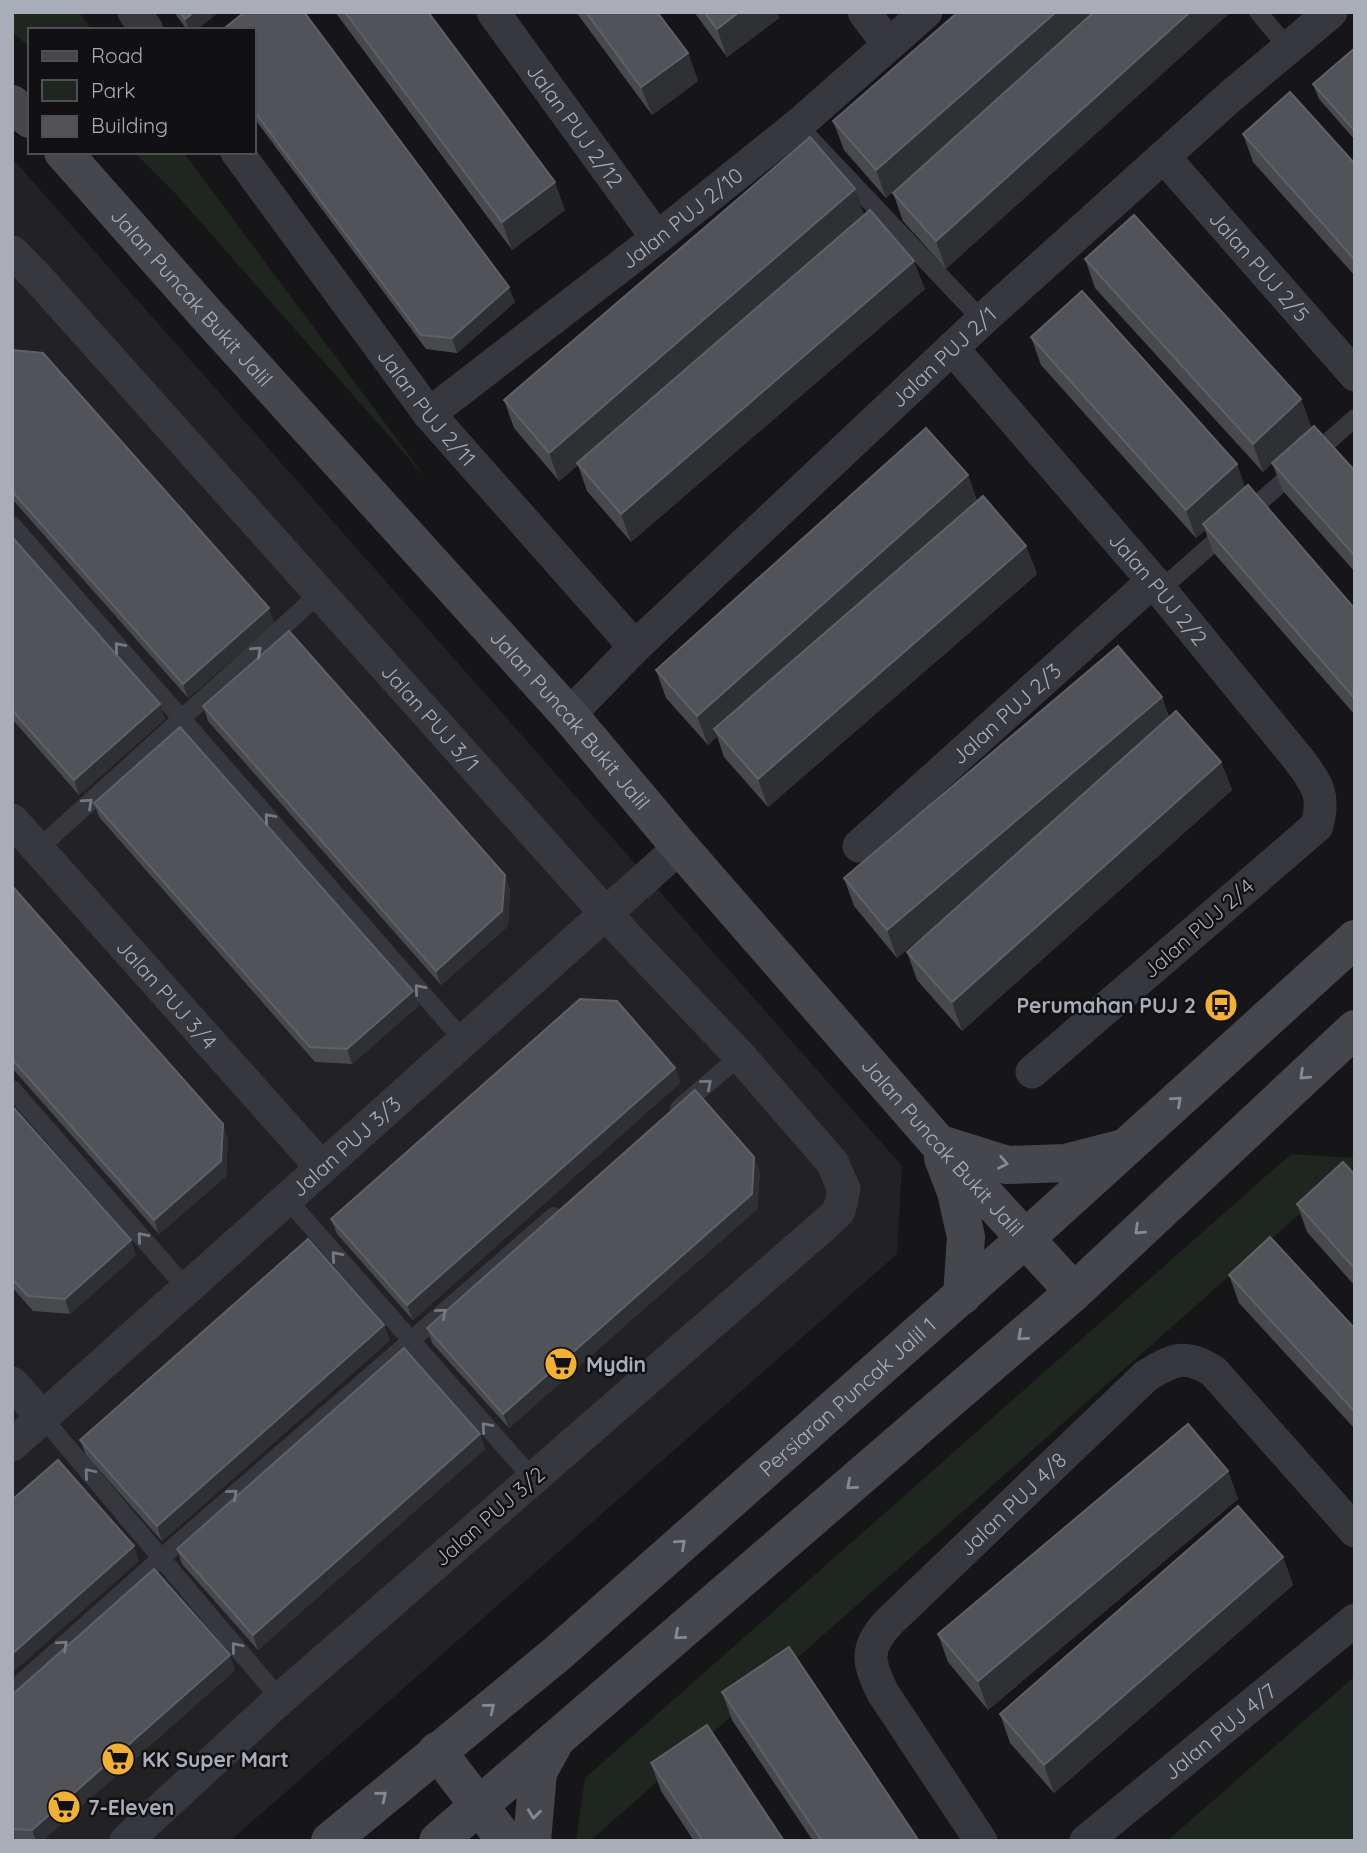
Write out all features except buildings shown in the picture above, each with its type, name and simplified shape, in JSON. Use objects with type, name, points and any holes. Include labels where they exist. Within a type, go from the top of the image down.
[{"type":"main road","points":[[12,104],[28,117]]},
{"type":"main road","name":"Jalan Puncak Bukit Jalil","points":[[65,154],[569,715],[680,847],[938,1143],[1074,1292]]},
{"type":"main road","name":"Persiaran Puncak Jalil 1","points":[[330,1841],[558,1653],[962,1296],[1355,939]]},
{"type":"main road","points":[[438,1841],[1074,1292],[1355,1028]]},
{"type":"main road","points":[[938,1143],[1007,1165],[1066,1163],[1127,1147]]},
{"type":"main road","points":[[938,1143],[956,1192],[965,1237],[962,1296]]},
{"type":"main road","points":[[532,1841],[538,1772],[554,1743]]},
{"type":"main road","points":[[437,1751],[506,1841]]},
{"type":"street","points":[[134,12],[146,28]]},
{"type":"street","name":"Jalan PUJ 2/12","points":[[494,12],[657,238]]},
{"type":"street","points":[[863,12],[888,44]]},
{"type":"street","name":"Jalan PUJ 2/10","points":[[429,414],[798,125],[926,12]]},
{"type":"street","name":"Jalan PUJ 2/1","points":[[569,715],[635,647],[982,320],[1231,95],[1331,12]]},
{"type":"street","name":"Jalan PUJ 2/11","points":[[238,154],[429,414],[635,647]]},
{"type":"street","name":"Jalan PUJ 2/5","points":[[1164,157],[1355,375]]},
{"type":"street","name":"Jalan PUJ 3/1","points":[[12,252],[24,285],[320,593],[606,913],[740,1056],[832,1163],[844,1189]]},
{"type":"street","name":"Jalan PUJ 2/2","points":[[952,348],[1157,586],[1314,782],[1322,805],[1317,826],[1301,839]]},
{"type":"street","name":"Jalan PUJ 2/3","points":[[859,846],[1157,586]]},
{"type":"street","name":"Jalan PUJ 3/4","points":[[12,820],[322,1168]]},
{"type":"street","name":"Jalan PUJ 2/4","points":[[1032,1072],[1301,839]]},
{"type":"street","name":"Jalan PUJ 3/3","points":[[12,1445],[680,847]]},
{"type":"street","name":"Jalan PUJ 3/2","points":[[126,1841],[280,1699],[823,1226],[838,1211],[844,1189]]},
{"type":"street","name":"Jalan PUJ 4/8","points":[[981,1841],[883,1693],[872,1672],[870,1652],[877,1634],[889,1622],[1146,1376],[1180,1359],[1197,1360],[1214,1372],[1355,1531]]},
{"type":"street","points":[[12,1383],[43,1418]]},
{"type":"street","name":"Jalan PUJ 4/7","points":[[1086,1841],[1355,1620]]},
{"type":"lane","points":[[1258,12],[1289,49]]},
{"type":"lane","points":[[798,125],[982,320]]},
{"type":"lane","points":[[1157,586],[1355,418]]},
{"type":"lane","points":[[12,525],[464,1041]]},
{"type":"lane","points":[[37,849],[320,593]]},
{"type":"lane","points":[[667,1118],[740,1056]]},
{"type":"lane","points":[[12,1089],[187,1289]]},
{"type":"lane","points":[[287,1199],[531,1478]]},
{"type":"lane","points":[[12,1691],[565,1207]]},
{"type":"lane","points":[[43,1418],[280,1699]]},
{"type":"shaded area","points":[[12,158],[902,1166],[897,1254],[230,1841],[12,1841]]},
{"type":"green space","points":[[12,12],[79,12],[91,28],[28,28],[28,45],[12,32]]},
{"type":"green space","points":[[136,154],[184,154],[426,478],[175,193]]},
{"type":"green space","points":[[1291,1154],[1355,1158],[1355,1165],[590,1841],[576,1841],[585,1778]]},
{"type":"green space","points":[[1355,1676],[1355,1841],[1167,1841]]},
{"type":"place","name":"Perumahan PUJ 2","points":[[1221,1005]]},
{"type":"place","name":"Mydin","points":[[561,1364]]},
{"type":"place","name":"KK Super Mart","points":[[118,1759]]},
{"type":"place","name":"7-Eleven","points":[[64,1807]]}]
